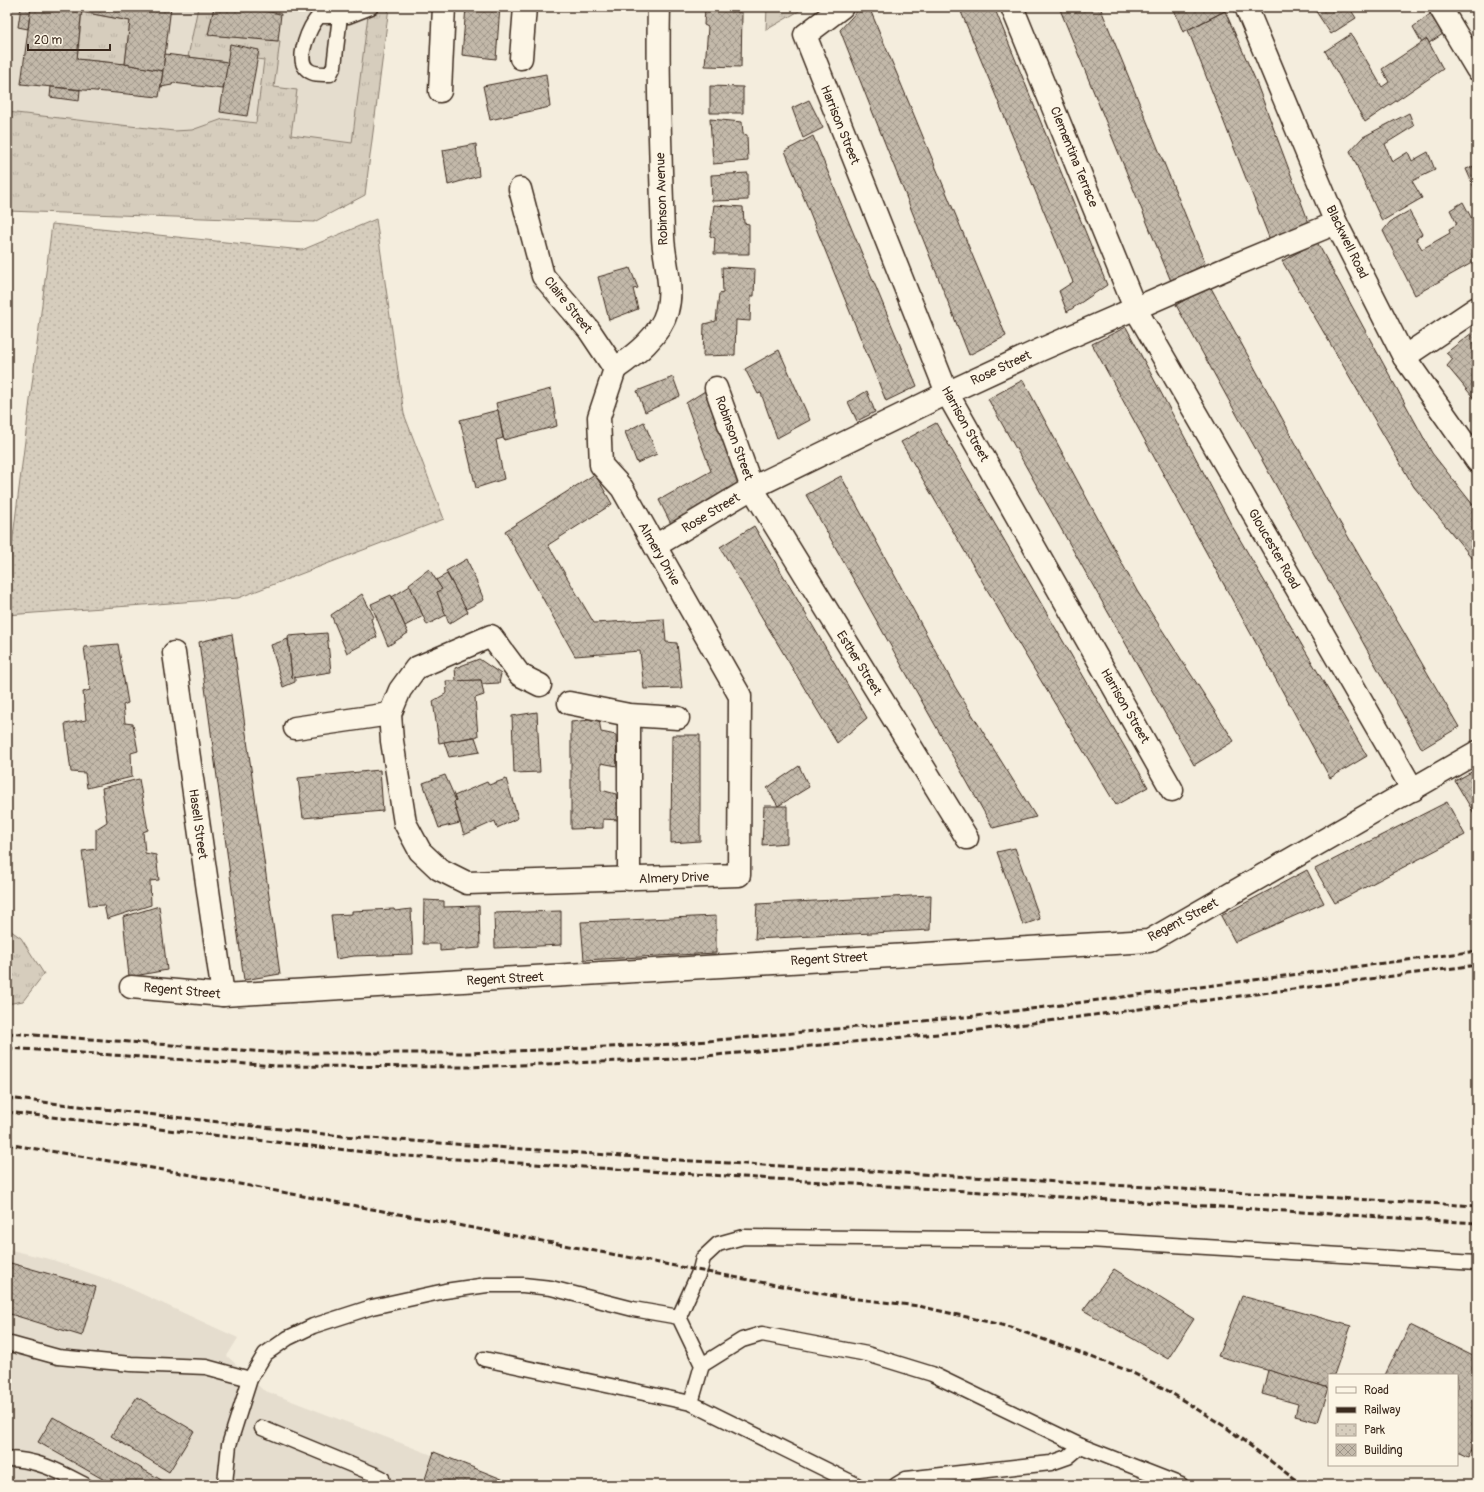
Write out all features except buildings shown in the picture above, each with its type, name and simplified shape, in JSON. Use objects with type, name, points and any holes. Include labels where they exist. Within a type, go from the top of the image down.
[{"type":"street","points":[[440,91],[444,7]]},
{"type":"street","points":[[521,58],[525,7]]},
{"type":"street","name":"Robinson Avenue","points":[[615,369],[633,356],[655,334],[667,313],[670,288],[664,257],[658,66],[659,7]]},
{"type":"street","name":"Harrison Street","points":[[842,7],[805,35],[947,393],[1172,790]]},
{"type":"street","name":"Clementina Terrace","points":[[1012,7],[1135,308]]},
{"type":"street","name":"Blackwell Road","points":[[1246,7],[1336,223],[1404,357],[1477,461]]},
{"type":"street","points":[[1440,7],[1477,69]]},
{"type":"street","name":"Claire Street","points":[[520,189],[543,276],[589,330],[615,369]]},
{"type":"street","name":"Rose Street","points":[[655,546],[752,488],[947,393],[1135,308],[1336,223]]},
{"type":"street","name":"Gloucester Road","points":[[1135,308],[1413,790]]},
{"type":"street","points":[[1404,357],[1477,308]]},
{"type":"street","name":"Almery Drive","points":[[540,685],[520,675],[491,636],[416,668],[400,690],[390,714],[392,741],[405,823],[420,850],[439,868],[466,883],[739,875],[740,696],[622,488],[601,465],[599,417],[615,369]]},
{"type":"street","name":"Robinson Street","points":[[716,388],[752,488]]},
{"type":"street","name":"Esther Street","points":[[752,488],[967,838]]},
{"type":"street","name":"Hasell Street","points":[[174,653],[223,995]]},
{"type":"street","points":[[569,703],[629,715],[678,718]]},
{"type":"street","points":[[295,728],[390,714]]},
{"type":"street","points":[[629,715],[629,879]]},
{"type":"street","name":"Regent Street","points":[[131,987],[223,995],[1149,941],[1477,752]]},
{"type":"lane","points":[[340,16],[348,16],[370,7]]},
{"type":"lane","points":[[691,1404],[702,1365],[679,1318],[703,1258],[718,1244],[743,1237],[1089,1240],[1477,1263]]},
{"type":"lane","points":[[226,1484],[229,1445],[250,1379],[265,1354],[288,1338],[313,1326],[372,1307],[445,1291],[487,1285],[523,1285],[551,1288],[632,1309],[679,1318]]},
{"type":"lane","points":[[702,1365],[742,1340],[762,1334],[867,1354],[932,1374],[1081,1446],[1181,1485]]},
{"type":"lane","points":[[7,1343],[58,1357],[131,1364],[206,1367],[250,1379]]},
{"type":"lane","points":[[484,1360],[691,1404],[857,1485]]},
{"type":"lane","points":[[262,1428],[376,1475],[382,1478],[384,1485]]},
{"type":"lane","points":[[896,1485],[906,1479],[1051,1463],[1068,1457],[1081,1446]]},
{"type":"lane","points":[[7,1459],[19,1459],[46,1465],[85,1485]]},
{"type":"shaded area","points":[[7,7],[389,7],[365,195],[314,222],[7,211]]},
{"type":"shaded area","points":[[7,1249],[53,1260],[118,1283],[238,1338],[227,1356],[263,1390],[510,1485],[7,1485]]},
{"type":"green space","points":[[198,7],[214,7],[209,35],[280,41],[274,87],[297,90],[291,135],[352,143],[369,7],[389,7],[365,195],[314,222],[7,211],[7,112],[174,131],[192,130],[223,119],[256,123],[264,60],[257,59],[230,44],[228,62],[188,57]]},
{"type":"green space","points":[[767,7],[806,7],[766,30]]},
{"type":"green space","points":[[82,12],[130,21],[125,64],[77,59]]},
{"type":"green space","points":[[376,219],[404,414],[444,519],[238,598],[7,615],[7,585],[52,224],[302,250]]},
{"type":"green space","points":[[7,928],[21,938],[44,974],[23,1001],[7,1004]]},
{"type":"railway","points":[[7,1033],[280,1053],[470,1053],[675,1044],[976,1016],[1477,951]]},
{"type":"railway","points":[[7,1048],[277,1066],[469,1067],[674,1059],[979,1030],[1477,965]]},
{"type":"railway","points":[[7,1098],[342,1136],[693,1161],[1477,1206]]},
{"type":"railway","points":[[7,1112],[391,1155],[1477,1223]]},
{"type":"railway","points":[[7,1144],[170,1171],[840,1297],[919,1306],[1010,1327],[1129,1371],[1165,1389],[1227,1428],[1302,1485]]}]
